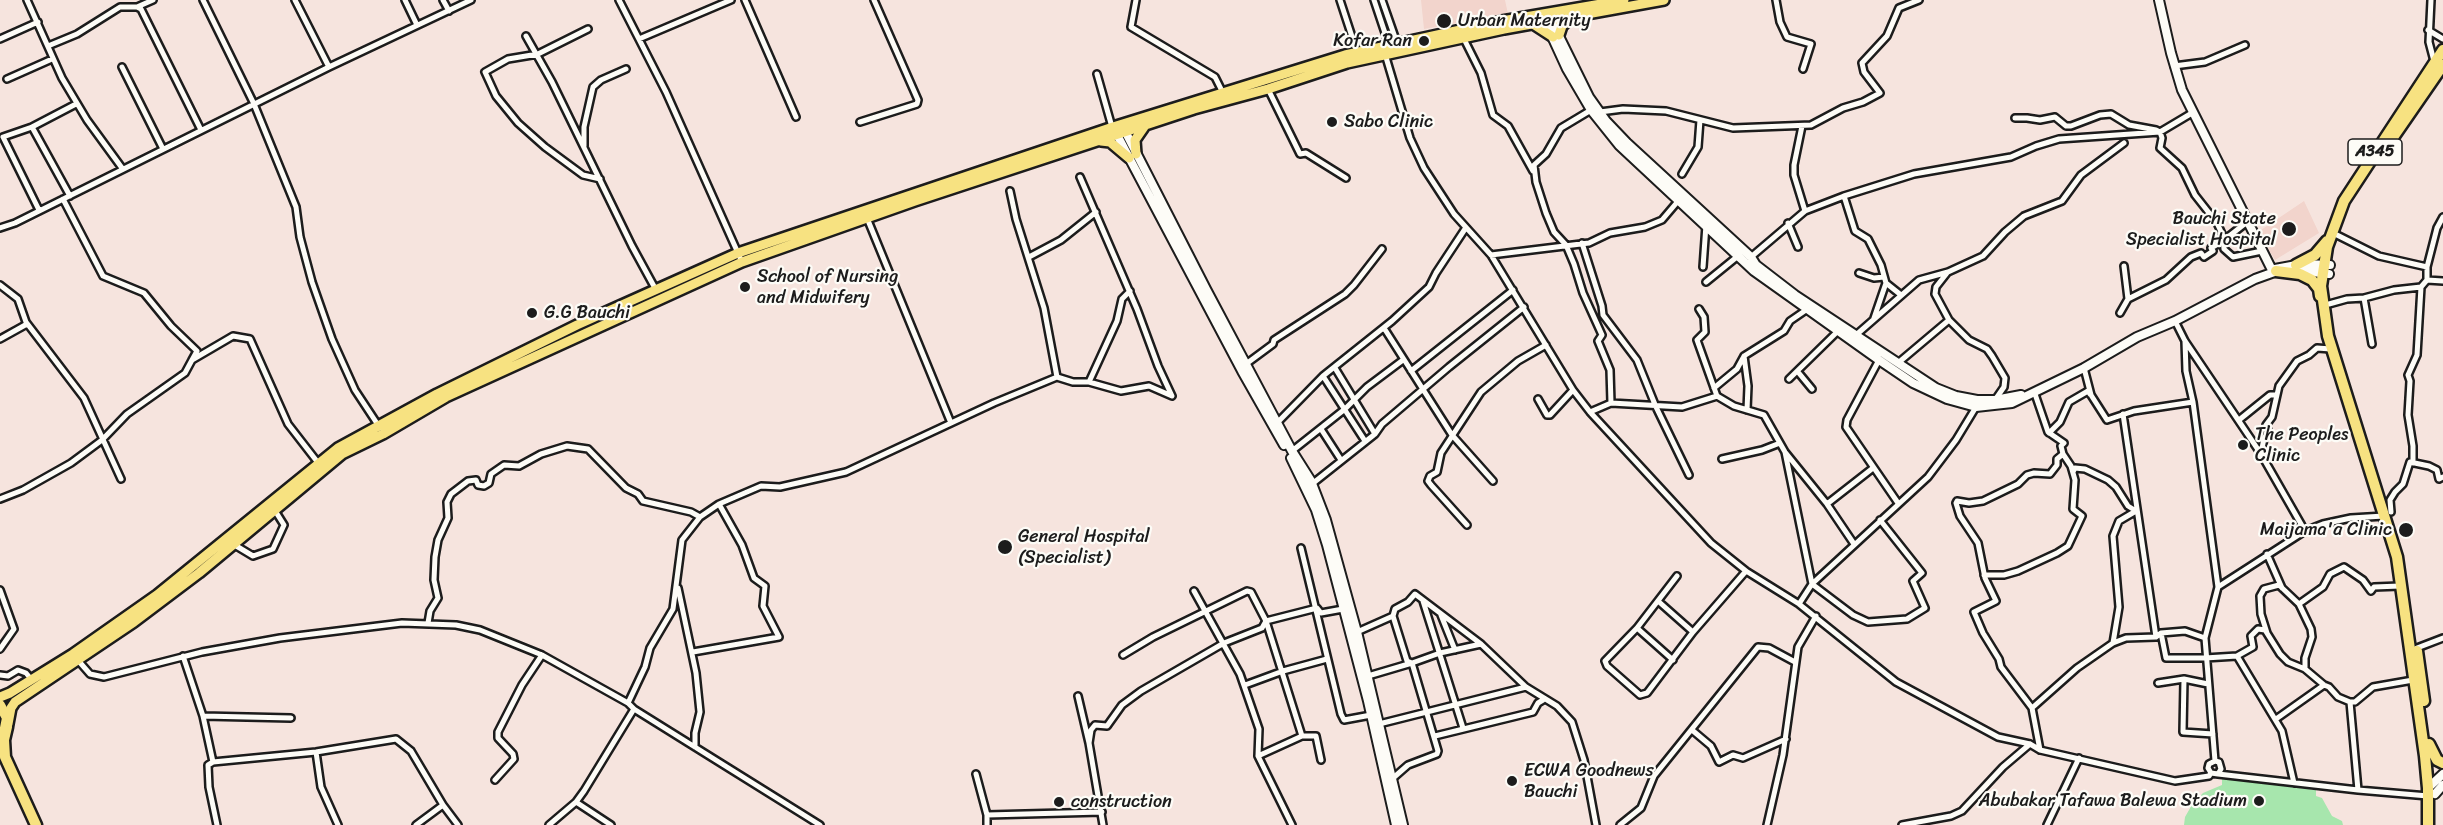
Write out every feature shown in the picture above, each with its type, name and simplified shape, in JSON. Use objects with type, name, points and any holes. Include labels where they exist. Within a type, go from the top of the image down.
[{"type":"highway","name":"A345","points":[[2435,825],[2434,789],[2407,572],[2332,349],[2326,306],[2326,269],[2334,236],[2358,190],[2439,63],[2443,50]]},
{"type":"highway","points":[[2296,265],[2315,255],[2334,236]]},
{"type":"highway","points":[[2274,270],[2300,274],[2312,280],[2319,289],[2326,306]]},
{"type":"highway","name":"A345","points":[[2326,306],[2388,514],[2397,557],[2413,680],[2434,789],[2428,825]]},
{"type":"highway","points":[[0,705],[6,712],[5,757],[36,825]]},
{"type":"highway","points":[[0,738],[7,726]]},
{"type":"highway","points":[[2429,744],[2438,760],[2443,763]]},
{"type":"highway","points":[[0,764],[29,825]]},
{"type":"main road","points":[[7,726],[10,708],[15,702],[233,544],[342,454],[437,394],[656,290],[740,257],[945,186],[1358,52],[1547,17],[1624,0]]},
{"type":"main road","points":[[159,598],[338,448],[381,430],[740,257],[867,218],[945,186],[1099,141],[1118,129],[1146,125],[1347,63],[1533,24],[1547,17],[1573,17],[1664,0]]},
{"type":"main road","points":[[1533,24],[1556,36],[1562,26],[1573,17]]},
{"type":"main road","points":[[1099,141],[1110,142],[1133,156],[1135,140],[1146,125]]},
{"type":"main road","points":[[0,697],[75,657]]},
{"type":"street","points":[[27,0],[52,59],[76,104],[122,168]]},
{"type":"street","points":[[117,0],[120,7]]},
{"type":"street","points":[[48,46],[77,34],[120,7],[137,7],[153,0]]},
{"type":"street","points":[[203,0],[254,104],[296,207],[300,237],[312,282],[332,339],[355,390],[381,430]]},
{"type":"street","points":[[296,0],[329,67]]},
{"type":"street","points":[[405,0],[417,25]]},
{"type":"street","points":[[443,0],[449,11]]},
{"type":"street","points":[[0,228],[471,0]]},
{"type":"street","points":[[619,0],[666,92],[740,257]]},
{"type":"street","points":[[639,39],[731,0]]},
{"type":"street","points":[[745,0],[796,117]]},
{"type":"street","points":[[860,122],[917,104],[918,100],[874,0]]},
{"type":"street","points":[[1136,0],[1131,27],[1215,77],[1223,94]]},
{"type":"street","points":[[1340,0],[1358,52]]},
{"type":"street","points":[[1374,0],[1393,44]]},
{"type":"street","points":[[1382,0],[1393,44]]},
{"type":"street","points":[[1776,0],[1780,22],[1787,38],[1811,44],[1803,69]]},
{"type":"street","points":[[1600,112],[1623,109],[1666,111],[1733,128],[1811,124],[1880,93],[1864,72],[1862,63],[1887,36],[1899,8],[1919,0]]},
{"type":"street","points":[[2160,0],[2174,66],[2192,112],[2262,251],[2274,270]]},
{"type":"street","points":[[2431,0],[2428,42],[2439,63]]},
{"type":"street","points":[[137,7],[141,9],[201,129]]},
{"type":"street","points":[[1547,17],[1600,112],[1627,143],[1751,257],[1756,265],[1795,295],[1944,392],[1977,400],[2017,397],[2035,390],[2172,317],[2274,270],[2296,265],[2326,269]]},
{"type":"street","points":[[0,39],[38,22]]},
{"type":"street","points":[[588,29],[538,54],[508,59],[485,72],[505,108],[545,147],[584,175],[600,179]]},
{"type":"street","points":[[2428,30],[2443,39]]},
{"type":"street","points":[[526,36],[538,54],[656,290]]},
{"type":"street","points":[[1556,36],[1567,69],[1591,110],[1620,145],[1678,200],[1754,271],[1878,360],[1936,395],[1976,407],[2012,403],[2035,394],[2138,338],[2274,270],[2326,269]]},
{"type":"street","points":[[1463,37],[1481,73],[1493,115],[1508,126],[1535,175]]},
{"type":"street","points":[[2174,66],[2205,62],[2245,45]]},
{"type":"street","points":[[1385,54],[1410,138],[1424,168],[1465,229],[1491,255],[1573,390],[1590,412],[1707,539],[1746,571],[1816,616],[1896,682],[1998,737],[2030,744],[2040,750],[2175,781],[2210,776],[2214,749],[2205,638],[2218,587],[2193,402],[2186,371],[2185,340]]},
{"type":"street","points":[[8,79],[52,59]]},
{"type":"street","points":[[122,67],[163,149]]},
{"type":"street","points":[[584,147],[584,127],[593,87],[601,80],[626,69]]},
{"type":"street","points":[[1097,74],[1118,129],[1312,484],[1326,520],[1357,632],[1402,824]]},
{"type":"street","points":[[1268,88],[1300,154],[1306,153],[1346,178]]},
{"type":"street","points":[[39,210],[3,137],[32,127],[76,104]]},
{"type":"street","points":[[1591,110],[1558,131],[1546,154],[1534,165],[1546,213],[1554,232],[1566,245],[1602,335],[1598,342],[1610,370],[1611,403]]},
{"type":"street","points":[[1751,257],[1805,211],[1844,196],[1914,174],[2011,157],[2059,139],[2160,132],[2192,112]]},
{"type":"street","points":[[2015,118],[2040,120],[2055,117],[2066,126],[2071,126],[2100,115],[2111,114],[2129,125],[2160,132]]},
{"type":"street","points":[[1682,174],[1698,147],[1700,120]]},
{"type":"street","points":[[1802,126],[1794,175],[1805,211]]},
{"type":"street","points":[[32,127],[70,196]]},
{"type":"street","points":[[2160,132],[2162,138],[2160,148],[2182,168],[2195,195],[2217,223],[2224,249],[2233,257],[2262,251]]},
{"type":"street","points":[[1856,334],[1922,279],[1948,272],[1983,256],[2005,232],[2024,216],[2062,201],[2081,175],[2124,143]]},
{"type":"street","points":[[1133,156],[1237,362],[1305,482],[1316,510],[1402,824]]},
{"type":"street","points":[[628,703],[645,667],[650,648],[673,609],[682,540],[700,517],[719,504],[761,486],[780,487],[846,472],[1057,377],[1073,382],[1089,382],[1121,391],[1149,386],[1172,396],[1130,291],[1080,177]]},
{"type":"street","points":[[1010,190],[1016,219],[1044,308],[1057,377]]},
{"type":"street","points":[[1844,196],[1856,231],[1868,239],[1881,265],[1885,280],[1900,295]]},
{"type":"street","points":[[0,499],[42,480],[102,440],[118,421],[185,373],[197,351],[171,326],[144,293],[103,276],[63,199]]},
{"type":"street","points":[[1491,255],[1592,242],[1610,232],[1657,223],[1678,200]]},
{"type":"street","points":[[1029,257],[1061,240],[1096,212]]},
{"type":"street","points":[[2326,306],[2347,299],[2364,298],[2421,286],[2427,280],[2427,267],[2443,217]]},
{"type":"street","points":[[867,218],[951,423]]},
{"type":"street","points":[[2120,313],[2128,299],[2166,279],[2190,257],[2201,254],[2204,257],[2213,250],[2211,248],[2247,222]]},
{"type":"street","points":[[1788,224],[1798,247]]},
{"type":"street","points":[[1703,267],[1706,225]]},
{"type":"street","points":[[1277,423],[1323,376],[1384,328],[1430,287],[1436,273],[1465,229]]},
{"type":"street","points":[[2334,236],[2379,256],[2427,267]]},
{"type":"street","points":[[1582,243],[1603,315],[1637,360],[1656,407],[1689,475]]},
{"type":"street","points":[[1246,364],[1273,344],[1274,340],[1344,294],[1354,285],[1382,249]]},
{"type":"street","points":[[1706,282],[1738,256]]},
{"type":"street","points":[[2124,266],[2128,299]]},
{"type":"street","points":[[1948,272],[1936,287],[1935,294],[1949,320],[1969,340],[1987,349],[2005,378],[2004,387],[1995,400]]},
{"type":"street","points":[[1859,273],[1885,280]]},
{"type":"street","points":[[1873,319],[1885,280]]},
{"type":"street","points":[[2427,280],[2443,281]]},
{"type":"street","points":[[0,285],[20,302],[27,324],[84,398],[121,479]]},
{"type":"street","points":[[2218,587],[2305,531],[2323,524],[2351,518],[2388,514],[2390,500],[2403,484],[2410,462],[2412,463],[2413,446],[2408,415],[2410,381],[2408,375],[2417,356],[2421,286]]},
{"type":"street","points":[[1412,371],[1513,290]]},
{"type":"street","points":[[1089,382],[1117,321],[1122,299],[1130,291]]},
{"type":"street","points":[[2364,298],[2372,344]]},
{"type":"street","points":[[1312,484],[1375,434],[1382,424],[1524,307]]},
{"type":"street","points":[[1699,309],[1704,317],[1704,332],[1697,340],[1717,396],[1734,406],[1764,415],[1785,452],[1827,504],[1854,544]]},
{"type":"street","points":[[1714,388],[1737,369],[1744,356],[1784,332],[1791,321],[1806,310]]},
{"type":"street","points":[[1897,363],[1949,320]]},
{"type":"street","points":[[2175,321],[2185,340],[2261,454],[2305,531]]},
{"type":"street","points":[[0,339],[27,324]]},
{"type":"street","points":[[1384,328],[1452,435],[1493,481]]},
{"type":"street","points":[[1789,379],[1837,332]]},
{"type":"street","points":[[192,360],[233,336],[250,339],[288,424],[319,464]]},
{"type":"street","points":[[1467,525],[1428,481],[1430,476],[1437,472],[1441,453],[1481,392],[1518,361],[1546,345]]},
{"type":"street","points":[[2261,454],[2264,438],[2269,433],[2266,425],[2272,417],[2279,386],[2297,361],[2317,348],[2332,349]]},
{"type":"street","points":[[1744,356],[1748,386],[1747,410]]},
{"type":"street","points":[[1292,451],[1345,409],[1366,387],[1403,360]]},
{"type":"street","points":[[1878,360],[1846,423],[1847,431],[1898,503]]},
{"type":"street","points":[[1335,368],[1375,434]]},
{"type":"street","points":[[2084,369],[2091,395]]},
{"type":"street","points":[[1798,372],[1812,389]]},
{"type":"street","points":[[1323,376],[1365,441]]},
{"type":"street","points":[[1538,399],[1548,416],[1573,390]]},
{"type":"street","points":[[2049,433],[2060,422],[2069,402],[2088,391],[2107,420],[2163,405],[2193,402]]},
{"type":"street","points":[[1984,575],[2004,575],[2024,569],[2068,546],[2082,516],[2073,509],[2076,486],[2073,472],[2061,447],[2064,443],[2049,433],[2035,394]]},
{"type":"street","points":[[2239,420],[2270,395],[2276,395]]},
{"type":"street","points":[[1590,412],[1611,403],[1682,407],[1717,396]]},
{"type":"street","points":[[1800,604],[1812,584],[1928,477],[1956,440],[1976,407]]},
{"type":"street","points":[[2123,414],[2136,511],[2158,635],[2166,658],[2237,657],[2253,647],[2251,636],[2258,629],[2265,630],[2280,654],[2288,662],[2305,669],[2329,687],[2338,697],[2350,702],[2355,702],[2373,687],[2413,680]]},
{"type":"street","points":[[1321,429],[1341,460]]},
{"type":"street","points":[[1722,459],[1780,443]]},
{"type":"street","points":[[428,623],[430,611],[438,598],[434,580],[435,557],[438,540],[448,518],[447,502],[450,494],[468,481],[476,480],[478,485],[484,486],[489,483],[491,474],[504,465],[519,466],[540,454],[567,447],[588,449],[595,453],[626,488],[638,494],[644,501],[691,512],[700,517]]},
{"type":"street","points":[[1785,452],[1812,584],[1853,615],[1868,622],[1907,619],[1924,609],[1921,595],[1913,581],[1922,573],[1880,520]]},
{"type":"street","points":[[2040,750],[2032,708],[2001,667],[1974,612],[1996,602],[1984,575],[1978,543],[1960,516],[1957,501],[1969,503],[1983,501],[2018,484],[2027,475],[2050,474],[2057,465],[2057,459],[2063,454]]},
{"type":"street","points":[[2412,463],[2437,470],[2442,480]]},
{"type":"street","points":[[1827,504],[1873,468]]},
{"type":"street","points":[[2073,472],[2075,468],[2085,469],[2108,480],[2116,487],[2128,506],[2136,511]]},
{"type":"street","points":[[693,652],[779,638],[763,606],[765,586],[754,578],[742,545],[719,504]]},
{"type":"street","points":[[233,544],[253,556],[273,549],[284,525],[274,509]]},
{"type":"street","points":[[2113,643],[2119,607],[2113,536],[2120,521],[2136,511]]},
{"type":"street","points":[[1301,548],[1344,720],[1371,715]]},
{"type":"street","points":[[2267,554],[2282,590]]},
{"type":"street","points":[[2299,604],[2323,587],[2330,574],[2344,567],[2363,580],[2371,591],[2374,587],[2402,586]]},
{"type":"street","points":[[1677,576],[1637,628],[1605,661],[1606,666],[1643,695],[1746,571]]},
{"type":"street","points":[[677,580],[693,652],[699,712],[695,747]]},
{"type":"street","points":[[2269,637],[2261,614],[2260,596],[2264,590],[2273,585],[2279,585],[2299,604],[2311,628],[2305,669]]},
{"type":"street","points":[[0,590],[14,628],[0,649]]},
{"type":"street","points":[[1194,591],[1245,685],[1259,729],[1258,756],[1292,825]]},
{"type":"street","points":[[1123,655],[1206,611],[1247,591],[1251,592],[1266,621],[1302,736]]},
{"type":"street","points":[[1392,779],[1408,765],[1437,754],[1438,751],[1412,663],[1407,661],[1393,616],[1395,609],[1408,602],[1415,594],[1481,644],[1526,687],[1557,706],[1568,716],[1578,737],[1596,825]]},
{"type":"street","points":[[1423,600],[1463,728]]},
{"type":"street","points":[[1658,601],[1693,632]]},
{"type":"street","points":[[1317,608],[1321,613],[1343,609]]},
{"type":"street","points":[[1089,743],[1091,730],[1095,725],[1107,726],[1122,705],[1141,691],[1224,643],[1262,628],[1266,621],[1317,608]]},
{"type":"street","points":[[1441,614],[1455,650]]},
{"type":"street","points":[[1357,632],[1393,616]]},
{"type":"street","points":[[1767,825],[1786,739],[1798,647],[1816,616]]},
{"type":"street","points":[[75,657],[90,674],[96,677],[183,656],[280,638],[402,623],[428,623],[480,630],[542,655],[628,703],[634,709],[820,825]]},
{"type":"street","points":[[1637,628],[1673,660]]},
{"type":"street","points":[[2032,708],[2077,668],[2113,643],[2126,638],[2185,632],[2205,638]]},
{"type":"street","points":[[2416,648],[2443,638]]},
{"type":"street","points":[[1368,675],[1440,653],[1481,644]]},
{"type":"street","points":[[1620,825],[1641,808],[1654,776],[1758,647],[1769,648],[1795,662]]},
{"type":"street","points":[[495,780],[514,759],[513,754],[498,738],[498,732],[522,686],[542,655]]},
{"type":"street","points":[[183,656],[203,716],[213,762]]},
{"type":"street","points":[[2237,657],[2261,699],[2276,719],[2285,740],[2294,783]]},
{"type":"street","points":[[1245,685],[1283,671],[1327,659]]},
{"type":"street","points":[[0,675],[8,676],[18,670],[26,673],[31,679]]},
{"type":"street","points":[[2158,683],[2184,679],[2208,684]]},
{"type":"street","points":[[2184,679],[2182,732],[2213,734]]},
{"type":"street","points":[[2276,719],[2324,685]]},
{"type":"street","points":[[1379,724],[1526,687]]},
{"type":"street","points":[[1078,696],[1102,812],[1102,825]]},
{"type":"street","points":[[1435,736],[1533,712],[1544,700]]},
{"type":"street","points":[[2350,702],[2358,790]]},
{"type":"street","points":[[549,825],[576,802],[634,709]]},
{"type":"street","points":[[203,716],[291,718]]},
{"type":"street","points":[[1692,730],[1711,746],[1719,762],[1733,755],[1743,758],[1750,756],[1786,739]]},
{"type":"street","points":[[1258,756],[1302,736],[1316,736],[1322,760]]},
{"type":"street","points":[[217,825],[209,787],[208,765],[213,762],[316,752],[396,739],[411,751],[443,805],[458,825]]},
{"type":"street","points":[[1902,825],[1951,816],[1962,810],[2003,767],[2030,744]]},
{"type":"street","points":[[316,752],[321,786],[338,825]]},
{"type":"street","points":[[2047,825],[2079,758]]},
{"type":"street","points":[[2211,766],[2221,766],[2234,775]]},
{"type":"street","points":[[2211,766],[2218,774],[2225,776],[2234,775],[2358,790],[2434,789],[2443,774]]},
{"type":"street","points":[[2218,774],[2221,766]]},
{"type":"street","points":[[976,774],[987,815],[987,825]]},
{"type":"street","points":[[576,802],[611,825]]},
{"type":"street","points":[[416,825],[443,805]]},
{"type":"street","points":[[987,815],[1102,812]]},
{"type":"shaded area","name":"Urban Maternity","points":[[1421,0],[1505,0],[1508,14],[1424,29]]},
{"type":"shaded area","name":"Bauchi State Specialist Hospital","points":[[2304,201],[2319,233],[2275,260],[2258,232]]},
{"type":"green space","name":"Abubakar Tafawa Balewa Stadium","points":[[2222,778],[2316,790],[2316,796],[2322,798],[2332,816],[2342,821],[2343,825],[2184,825],[2185,817],[2193,803],[2203,793],[2222,785]]},
{"type":"place","name":"Urban Maternity","points":[[1444,21]]},
{"type":"place","name":"Kofar Ran","points":[[1424,41]]},
{"type":"place","name":"Sabo Clinic","points":[[1332,122]]},
{"type":"place","name":"Bauchi State Specialist Hospital","points":[[2289,229]]},
{"type":"place","name":"School of Nursing and Midwifery","points":[[745,287]]},
{"type":"place","name":"G.G Bauchi","points":[[532,313]]},
{"type":"place","name":"The Peoples Clinic","points":[[2243,445]]},
{"type":"place","name":"Maijama'a Clinic","points":[[2406,530]]},
{"type":"place","name":"General Hospital (Specialist)","points":[[1005,547]]},
{"type":"place","name":"ECWA Goodnews Bauchi","points":[[1512,781]]},
{"type":"place","name":"Abubakar Tafawa Balewa Stadium","points":[[2259,801]]},
{"type":"place","name":"construction","points":[[1059,802]]}]
